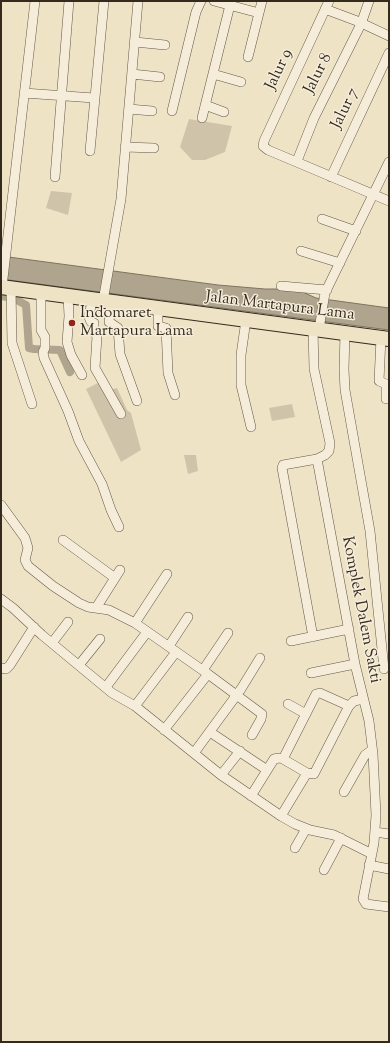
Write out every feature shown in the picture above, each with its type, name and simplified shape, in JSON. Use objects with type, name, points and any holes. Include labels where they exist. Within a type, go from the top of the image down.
[{"type":"main road","name":"Jalan Martapura Lama","points":[[6,290],[41,292],[102,299],[158,309],[317,327],[345,333],[385,338]]},
{"type":"street","points":[[32,404],[12,343],[6,290],[6,254],[35,1]]},
{"type":"street","points":[[55,177],[69,1]]},
{"type":"street","points":[[90,150],[104,1]]},
{"type":"street","points":[[121,414],[95,368],[97,336],[94,332],[94,323],[91,322],[89,316],[102,299],[109,269],[121,199],[138,1]]},
{"type":"street","points":[[172,111],[196,12],[201,1]]},
{"type":"street","points":[[214,1],[259,12]]},
{"type":"street","points":[[248,57],[262,1]]},
{"type":"street","name":"Jalur 8","points":[[297,161],[314,118],[361,24],[369,1]]},
{"type":"street","points":[[202,118],[230,5]]},
{"type":"street","points":[[327,5],[361,24],[389,36]]},
{"type":"street","name":"Jalur 9","points":[[297,161],[268,150],[264,146],[264,141],[327,5]]},
{"type":"street","points":[[135,42],[165,45]]},
{"type":"street","name":"Jalur 7","points":[[331,177],[389,53]]},
{"type":"street","points":[[132,74],[160,77]]},
{"type":"street","points":[[213,74],[241,82]]},
{"type":"street","points":[[24,93],[94,98]]},
{"type":"street","points":[[205,105],[224,112]]},
{"type":"street","points":[[129,109],[152,111]]},
{"type":"street","points":[[125,147],[154,148]]},
{"type":"street","points":[[297,161],[374,196],[389,201]]},
{"type":"street","points":[[313,637],[282,468],[283,465],[317,458],[325,455],[329,451],[330,443],[316,383],[317,327],[326,291],[374,196],[389,162]]},
{"type":"street","points":[[322,219],[356,231]]},
{"type":"street","points":[[301,251],[340,263]]},
{"type":"street","points":[[281,286],[326,291]]},
{"type":"street","points":[[41,292],[41,330],[45,337],[44,350],[79,441],[102,484],[110,510],[120,526]]},
{"type":"street","points":[[68,296],[67,342],[71,355],[82,375]]},
{"type":"street","points":[[102,299],[109,322],[118,328],[120,354],[136,401]]},
{"type":"street","points":[[158,309],[158,326],[166,328],[168,373],[175,395]]},
{"type":"street","points":[[246,320],[241,354],[241,385],[252,427]]},
{"type":"street","points":[[345,333],[345,390],[370,531],[384,669]]},
{"type":"street","points":[[385,338],[379,381],[386,384],[386,399]]},
{"type":"street","name":"Komplek Dalem Sakti","points":[[317,458],[355,664],[362,699],[369,721],[372,750],[376,803],[375,832],[372,854],[362,899],[366,904],[389,907]]},
{"type":"street","points":[[1,504],[25,538],[28,548],[25,560],[28,566],[53,586],[79,603],[109,610],[135,623],[206,672],[262,714],[261,720],[252,735]]},
{"type":"street","points":[[63,540],[115,578]]},
{"type":"street","points":[[96,608],[120,570]]},
{"type":"street","points":[[135,623],[167,574]]},
{"type":"street","points":[[1,599],[106,687],[135,706],[221,775],[250,796],[281,816],[306,829],[329,833],[372,854]]},
{"type":"street","points":[[135,706],[172,649],[188,618]]},
{"type":"street","points":[[52,643],[68,622]]},
{"type":"street","points":[[1,668],[6,669],[10,665],[34,627]]},
{"type":"street","points":[[291,641],[349,629]]},
{"type":"street","points":[[106,687],[147,632]]},
{"type":"street","points":[[164,730],[206,672],[228,633]]},
{"type":"street","points":[[79,665],[100,639]]},
{"type":"street","points":[[194,753],[260,658]]},
{"type":"street","points":[[311,673],[355,664]]},
{"type":"street","points":[[283,759],[316,694],[320,692],[348,706]]},
{"type":"street","points":[[250,796],[274,759],[283,759],[307,773],[314,774],[348,706],[354,701],[362,699]]},
{"type":"street","points":[[288,704],[306,714]]},
{"type":"street","points":[[210,732],[268,770]]},
{"type":"street","points":[[344,792],[364,755],[372,750]]},
{"type":"street","points":[[221,775],[240,752]]},
{"type":"street","points":[[281,816],[307,773]]},
{"type":"street","points":[[295,848],[306,829]]},
{"type":"street","points":[[375,832],[389,834]]},
{"type":"street","points":[[324,870],[341,838]]},
{"type":"street","points":[[369,865],[389,869]]},
{"type":"shaded area","points":[[189,119],[232,126],[225,152],[205,160],[192,160],[180,147]]},
{"type":"shaded area","points":[[51,191],[72,193],[68,215],[46,208]]},
{"type":"shaded area","points":[[1,256],[218,285],[265,289],[296,289],[316,298],[389,308],[389,330],[1,279]]},
{"type":"shaded area","points":[[102,381],[109,390],[117,388],[127,410],[131,413],[141,450],[121,462],[86,389]]},
{"type":"shaded area","points":[[292,404],[295,417],[272,421],[269,408]]},
{"type":"shaded area","points":[[184,455],[196,455],[198,471],[188,474]]},
{"type":"waterway","points":[[1,296],[13,298],[26,305],[29,348],[60,350],[70,372]]},
{"type":"place","name":"Indomaret Martapura Lama","points":[[72,323]]}]
